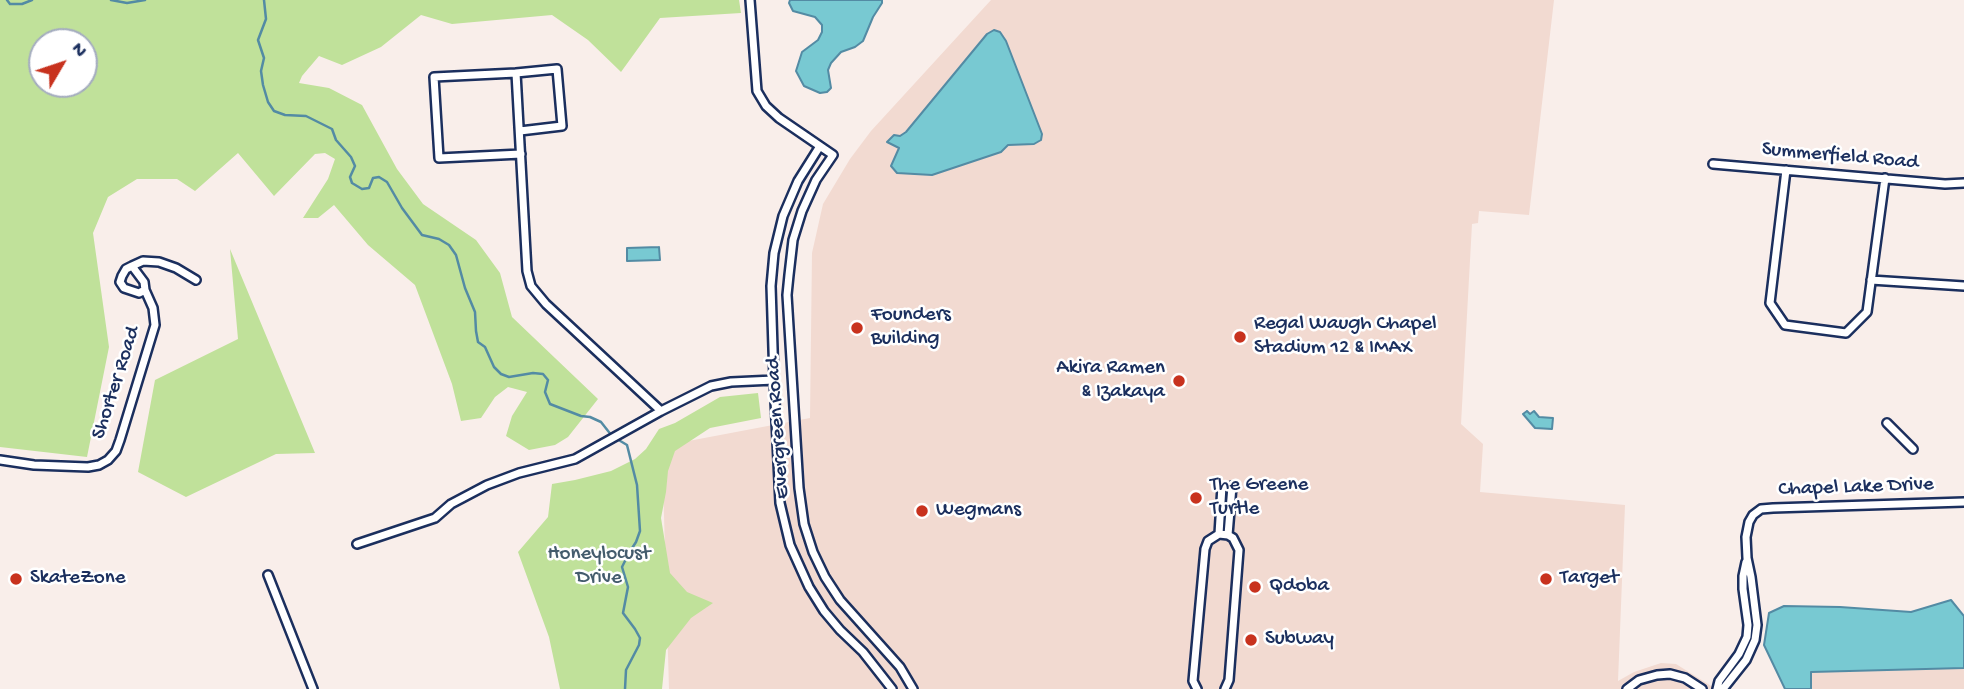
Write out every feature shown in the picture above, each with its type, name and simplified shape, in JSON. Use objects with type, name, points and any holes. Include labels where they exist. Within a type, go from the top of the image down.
[{"type":"street","name":"Evergreen Road","points":[[750,0],[757,91],[766,106],[779,118],[833,155],[816,180],[802,211],[793,240],[789,275],[802,512],[813,552],[825,577],[859,624],[900,667],[914,689]]},
{"type":"street","points":[[520,131],[562,126],[557,69],[435,77],[439,158],[521,154]]},
{"type":"street","points":[[516,72],[527,271],[531,286],[546,304],[661,411]]},
{"type":"street","name":"Evergreen Road","points":[[820,146],[798,181],[788,204],[774,253],[771,286],[780,503],[790,545],[800,570],[824,611],[892,689]]},
{"type":"street","name":"Summerfield Road","points":[[1713,163],[1945,184],[1964,183]]},
{"type":"street","points":[[1786,170],[1770,303],[1785,325],[1846,333],[1867,312],[1885,178]]},
{"type":"street","points":[[145,290],[139,293],[131,292],[120,282],[126,269],[143,261],[159,262],[176,268],[196,280]]},
{"type":"street","name":"Shorter Road","points":[[0,460],[34,465],[88,467],[108,460],[116,451],[155,325],[153,308],[144,282],[132,266]]},
{"type":"street","points":[[1871,280],[1964,286]]},
{"type":"street","points":[[357,544],[435,518],[452,504],[487,485],[519,473],[575,459],[711,386],[774,380]]},
{"type":"street","points":[[1887,423],[1913,449]]},
{"type":"street","points":[[1219,534],[1222,486]]},
{"type":"street","points":[[1228,535],[1232,486]]},
{"type":"street","name":"Chapel Lake Drive","points":[[1723,689],[1746,660],[1755,639],[1757,625],[1746,537],[1749,522],[1761,509],[1964,502]]},
{"type":"street","points":[[1197,689],[1194,681],[1205,549],[1208,541],[1219,534],[1228,535],[1237,543],[1239,550],[1229,680],[1225,689]]},
{"type":"street","name":"Chapel Lake Drive","points":[[1717,689],[1747,637],[1743,576],[1747,558]]},
{"type":"street","points":[[268,575],[313,689]]},
{"type":"street","points":[[1627,689],[1639,680],[1670,674],[1685,678],[1702,689]]},
{"type":"shaded area","points":[[991,0],[1554,0],[1529,215],[1479,211],[1478,223],[1472,224],[1461,424],[1483,444],[1480,492],[1625,505],[1618,681],[1634,672],[1661,663],[1676,664],[1716,689],[669,689],[662,446],[810,418],[812,253],[823,204],[850,159],[871,131]]},
{"type":"shaded area","points":[[1964,668],[1964,689],[1811,689],[1811,672]]},
{"type":"green space","points":[[0,0],[739,0],[741,13],[660,18],[621,72],[588,40],[552,15],[452,24],[421,15],[381,47],[342,65],[319,56],[299,83],[329,88],[362,105],[397,169],[423,204],[476,240],[500,273],[512,317],[598,399],[568,437],[555,445],[529,450],[506,436],[512,416],[527,392],[508,387],[495,397],[481,418],[461,421],[452,384],[415,285],[368,245],[334,205],[318,218],[303,218],[328,179],[335,159],[325,153],[315,154],[274,196],[238,153],[195,191],[177,179],[137,179],[108,197],[93,233],[109,347],[87,457],[0,447]]},
{"type":"green space","points":[[230,249],[315,453],[276,454],[186,497],[138,472],[155,380],[238,339]]},
{"type":"green space","name":"Honeylocust Drive","points":[[758,393],[761,418],[710,428],[675,451],[668,471],[661,518],[670,573],[687,592],[713,603],[691,618],[666,650],[662,689],[560,689],[549,637],[518,552],[548,517],[552,484],[611,471],[635,459],[646,449],[659,429],[675,423],[720,397]]},
{"type":"water","points":[[790,0],[882,0],[863,41],[841,52],[831,63],[828,70],[831,88],[827,92],[820,93],[804,86],[796,71],[802,52],[818,40],[822,25],[815,17],[793,11]]},
{"type":"water","points":[[994,30],[1000,32],[1006,41],[1042,134],[1041,140],[1034,144],[1008,145],[1001,152],[932,175],[897,173],[891,166],[899,148],[887,142],[894,135],[900,136],[906,132],[987,34]]},
{"type":"water","points":[[659,247],[660,260],[627,261],[627,248]]},
{"type":"water","points":[[1527,411],[1530,414],[1534,411],[1539,417],[1553,418],[1552,429],[1535,428],[1523,414]]},
{"type":"water","points":[[1951,600],[1964,616],[1964,668],[1811,672],[1811,689],[1785,689],[1764,645],[1769,613],[1784,606],[1911,612]]},
{"type":"waterway","points":[[7,0],[10,4],[22,4],[32,0]]},
{"type":"waterway","points":[[111,0],[127,3],[145,0]]},
{"type":"waterway","points":[[264,0],[266,19],[258,40],[264,58],[261,71],[263,85],[274,111],[285,115],[306,116],[332,129],[336,140],[355,166],[350,177],[352,183],[362,189],[369,188],[373,178],[379,177],[387,182],[422,235],[439,239],[449,245],[456,255],[475,312],[478,342],[485,347],[494,367],[501,374],[509,377],[543,374],[548,380],[545,392],[550,404],[601,422],[612,436],[627,445],[637,485],[640,531],[622,567],[628,587],[623,613],[640,638],[626,670],[625,689]]},
{"type":"place","name":"Founders Building","points":[[857,328]]},
{"type":"place","name":"Regal Waugh Chapel Stadium 12 & IMAX","points":[[1240,337]]},
{"type":"place","name":"Akira Ramen & Izakaya","points":[[1179,381]]},
{"type":"place","name":"The Greene Turtle","points":[[1196,498]]},
{"type":"place","name":"Wegmans","points":[[922,511]]},
{"type":"place","name":"SkateZone","points":[[16,579]]},
{"type":"place","name":"Target","points":[[1546,579]]},
{"type":"place","name":"Qdoba","points":[[1255,587]]},
{"type":"place","name":"Subway","points":[[1251,640]]}]
